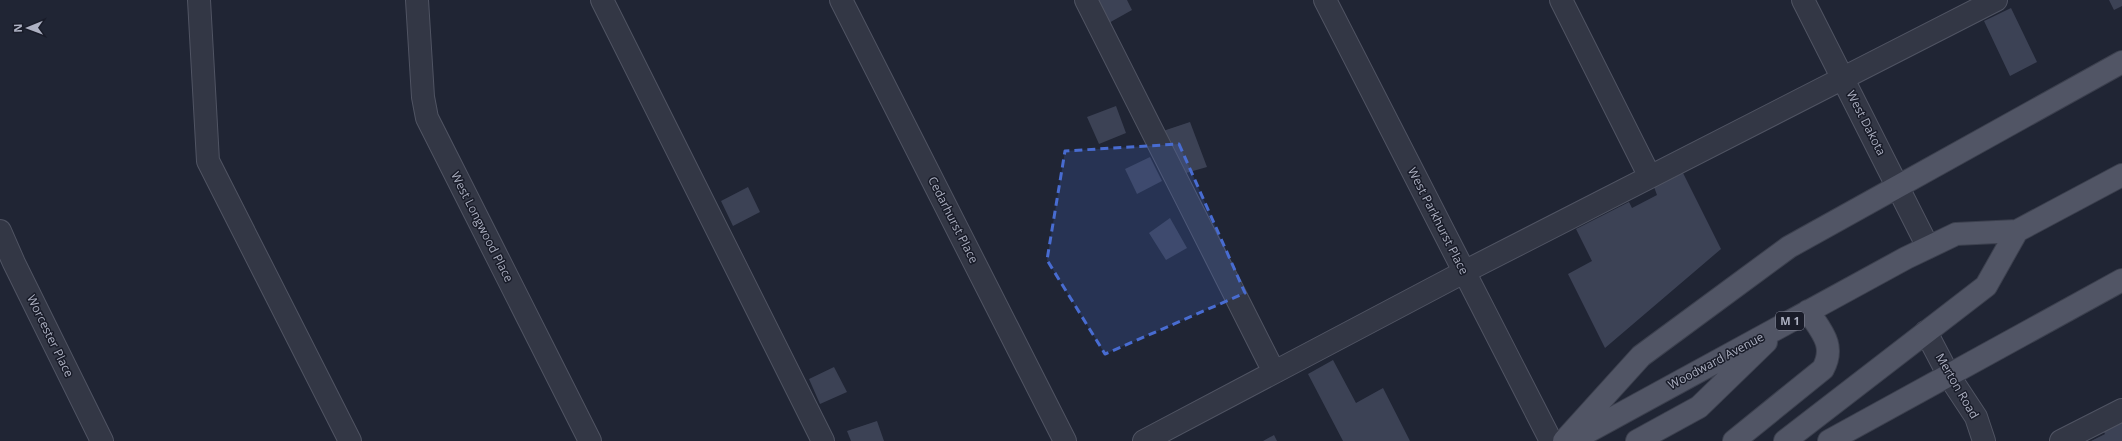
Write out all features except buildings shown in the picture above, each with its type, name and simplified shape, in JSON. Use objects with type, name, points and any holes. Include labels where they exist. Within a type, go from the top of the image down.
[{"type":"main road","points":[[1564,441],[1640,356],[1790,247],[2122,62]]},
{"type":"main road","name":"Woodward Avenue","points":[[1571,441],[1928,247],[1956,234],[2017,231],[2122,176]]},
{"type":"main road","points":[[1785,441],[1986,286],[2017,231]]},
{"type":"main road","points":[[1829,441],[1950,376],[2122,280]]},
{"type":"main road","points":[[1734,441],[1811,381],[1823,369],[1828,361],[1829,349],[1826,339],[1808,311]]},
{"type":"main road","points":[[1638,441],[1699,407],[1784,324]]},
{"type":"street","points":[[199,0],[208,161],[350,441]]},
{"type":"street","name":"West Longwood Place","points":[[417,0],[423,97],[427,118],[590,441]]},
{"type":"street","points":[[602,0],[823,441]]},
{"type":"street","name":"Cedarhurst Place","points":[[842,0],[1065,441]]},
{"type":"street","points":[[1086,0],[1274,372]]},
{"type":"street","name":"West Parkhurst Place","points":[[1325,0],[1551,441]]},
{"type":"street","points":[[1561,0],[1650,177]]},
{"type":"street","name":"West Dakota","points":[[1803,0],[1928,247]]},
{"type":"street","points":[[1144,441],[1464,272],[1996,0]]},
{"type":"street","name":"Worcester Place","points":[[0,231],[14,263],[102,441]]},
{"type":"street","name":"Merton Road","points":[[1926,332],[1950,376],[1976,417],[1984,441]]},
{"type":"street","points":[[2061,441],[2122,410]]},
{"type":"highlighted area","points":[[1179,144],[1245,293],[1105,354],[1047,260],[1065,151]]}]
